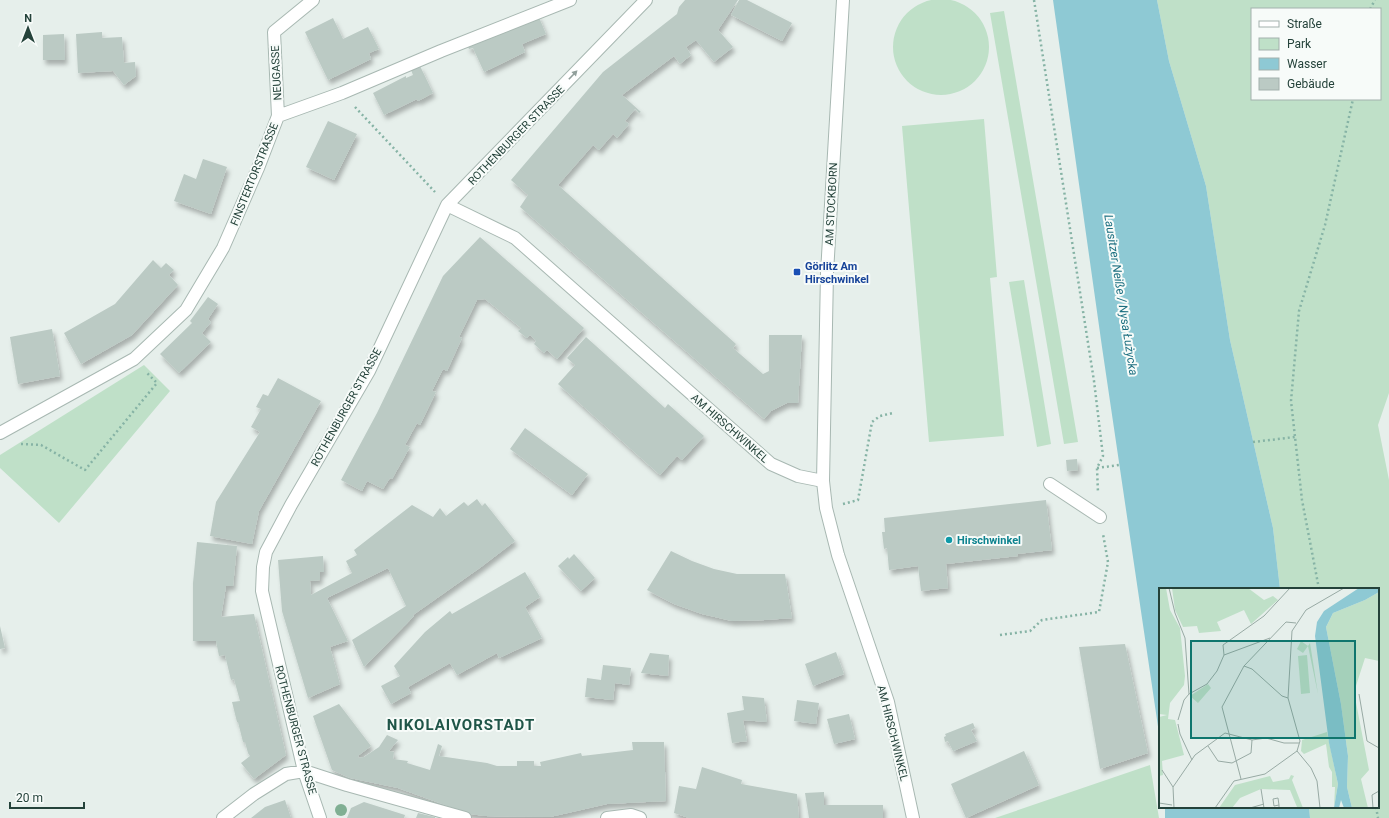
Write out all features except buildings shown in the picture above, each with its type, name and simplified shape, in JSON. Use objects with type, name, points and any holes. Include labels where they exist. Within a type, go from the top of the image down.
[{"type":"street","name":"NEUGASSE","points":[[278,116],[274,32],[313,0]]},
{"type":"street","name":"FINSTERTORSTRASSE","points":[[0,432],[134,359],[186,310],[223,248],[258,168],[278,116],[342,93],[441,51],[570,0]]},
{"type":"street","name":"ROTHENBURGER STRASSE","points":[[320,818],[304,770],[262,591],[263,567],[266,552],[291,505],[369,371],[447,205],[646,0]]},
{"type":"street","name":"AM STOCKBORN","points":[[823,481],[827,273],[843,0]]},
{"type":"street","name":"AM HIRSCHWINKEL","points":[[447,205],[515,238],[771,464],[798,476],[823,481],[826,508],[838,555],[888,702],[913,818]]},
{"type":"street","points":[[1050,484],[1100,517]]},
{"type":"street","points":[[223,818],[254,794],[286,774],[304,770],[347,785],[465,818]]},
{"type":"street","points":[[607,818],[631,815],[640,818]]},
{"type":"path","points":[[1034,0],[1094,381],[1103,456],[1097,468],[1119,465]]},
{"type":"path","points":[[342,93],[447,205]]},
{"type":"path","points":[[1319,588],[1302,500],[1291,401],[1299,311],[1325,225],[1353,100]]},
{"type":"path","points":[[41,445],[85,470],[157,383],[134,359]]},
{"type":"path","points":[[826,508],[858,500],[872,422],[880,416],[893,413]]},
{"type":"path","points":[[1253,442],[1295,437]]},
{"type":"path","points":[[1000,635],[1030,631],[1042,620],[1099,612],[1108,562],[1100,517]]},
{"type":"path","points":[[1376,808],[1378,818]]},
{"type":"green space","points":[[941,-1],[960,2],[975,13],[986,28],[989,47],[986,66],[975,81],[960,92],[941,95],[922,92],[907,81],[896,66],[893,47],[896,28],[907,13],[922,2]]},
{"type":"green space","points":[[1157,0],[1389,0],[1389,393],[1378,425],[1389,480],[1389,818],[1310,818],[1309,808],[1379,808],[1379,588],[1280,588],[1273,528],[1230,340],[1206,186],[1169,61]]},
{"type":"green space","points":[[1004,11],[1078,442],[1064,444],[990,13]]},
{"type":"green space","points":[[984,119],[997,277],[990,278],[1004,436],[929,442],[902,126]]},
{"type":"green space","points":[[1024,280],[1051,444],[1037,447],[1009,282]]},
{"type":"green space","points":[[144,365],[170,391],[59,523],[0,468],[0,455]]},
{"type":"green space","points":[[1150,765],[1159,818],[995,818]]},
{"type":"water","name":"Lausitzer Neiße / Nysa Łużycka","points":[[1053,0],[1157,0],[1169,61],[1206,186],[1230,340],[1273,528],[1280,588],[1159,588],[1159,733]]},
{"type":"water","points":[[1165,808],[1309,808],[1310,818],[1165,818]]},
{"type":"place","name":"Görlitz Am Hirschwinkel","points":[[797,272]]},
{"type":"place","name":"Hirschwinkel","points":[[949,540]]},
{"type":"district","name":"NIKOLAIVORSTADT","points":[[461,725]]}]
